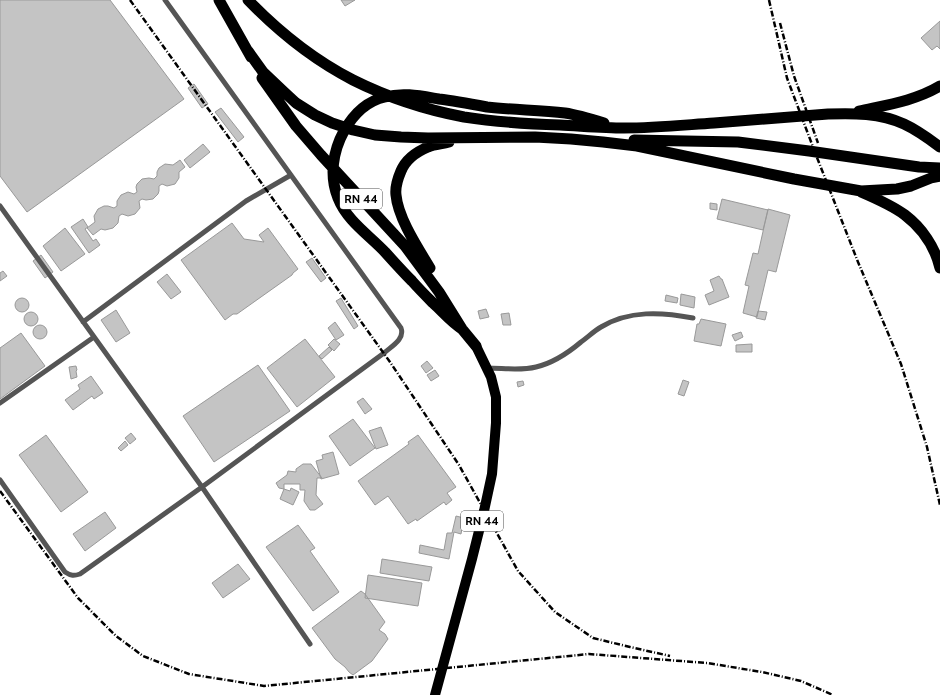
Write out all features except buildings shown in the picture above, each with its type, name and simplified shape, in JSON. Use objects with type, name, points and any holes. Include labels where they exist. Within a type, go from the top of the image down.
[{"type":"highway","name":"RN 44","points":[[219,0],[248,51],[259,74],[296,126],[405,246],[439,292],[462,329],[476,346]]},
{"type":"highway","points":[[248,0],[265,18],[284,34],[328,66],[367,86],[406,101],[442,112],[466,117],[526,124],[622,128],[655,127],[828,114],[867,115],[884,117],[903,123],[940,147]]},
{"type":"highway","points":[[248,51],[263,72],[296,103],[315,115],[332,123],[375,135],[401,137],[535,137],[738,142],[919,168],[940,168]]},
{"type":"highway","points":[[847,114],[906,100],[925,94],[940,86]]},
{"type":"highway","points":[[462,329],[447,317],[412,282],[384,251],[358,227],[342,208],[337,197],[333,172],[340,138],[347,126],[362,109],[374,101],[398,94],[414,95],[488,107],[565,113],[582,116],[622,128]]},
{"type":"highway","points":[[476,346],[404,222],[398,208],[396,194],[398,178],[404,164],[414,154],[428,146],[495,137]]},
{"type":"highway","points":[[571,139],[637,146],[794,179],[857,190],[897,189],[940,176]]},
{"type":"highway","points":[[857,190],[905,214],[918,226],[928,240],[940,268]]},
{"type":"main road","name":"RN 44","points":[[435,695],[472,559],[492,474],[496,423],[494,388],[487,368],[476,346]]},
{"type":"lane","points":[[0,480],[65,572],[70,575],[80,574],[202,487],[384,353],[400,339],[402,335],[401,328],[165,0]]},
{"type":"lane","points":[[83,322],[246,202],[291,175]]},
{"type":"lane","points":[[0,206],[202,487],[310,644]]},
{"type":"lane","points":[[487,368],[521,369],[548,363],[571,350],[600,327],[620,318],[650,313],[674,314],[693,318]]},
{"type":"lane","points":[[0,403],[94,337]]},
{"type":"railway","points":[[130,0],[390,362],[459,465],[518,571],[555,612],[593,638],[670,656]]},
{"type":"railway","points":[[769,0],[787,78],[858,262],[901,364],[927,447],[940,505]]},
{"type":"railway","points":[[780,23],[794,76],[818,143]]},
{"type":"railway","points":[[0,491],[78,598],[116,636],[143,656],[189,674],[264,686],[589,654],[707,663],[762,672],[801,681],[833,695]]}]
